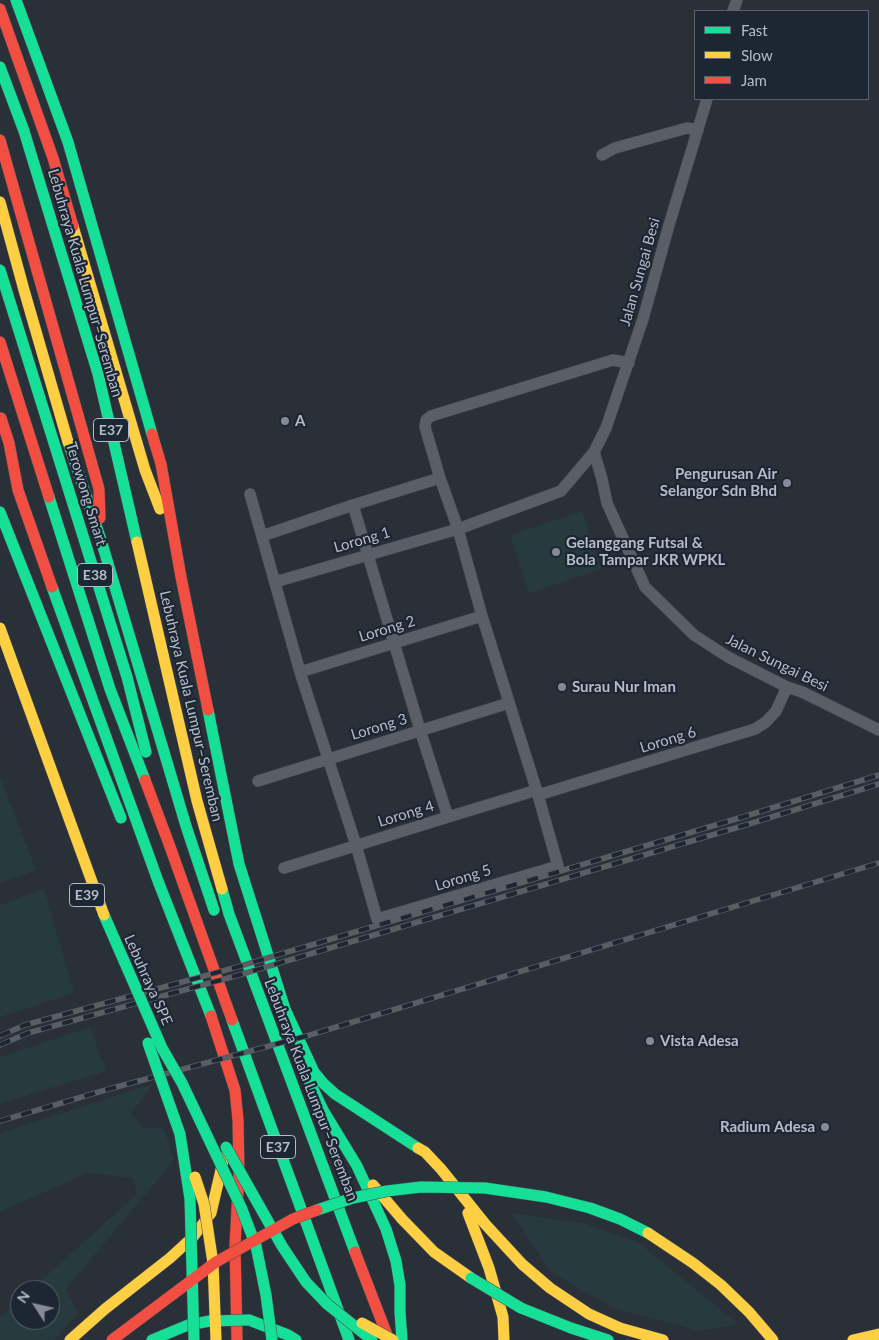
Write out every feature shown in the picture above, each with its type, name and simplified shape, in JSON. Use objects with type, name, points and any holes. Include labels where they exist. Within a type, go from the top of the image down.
[{"type":"highway","points":[[16,0],[68,142],[161,464],[239,864],[285,1010],[314,1072],[323,1084],[335,1094],[425,1152],[458,1188],[486,1225],[522,1264],[550,1288],[589,1314],[620,1328],[663,1340]]},
{"type":"highway","points":[[0,9],[53,158],[145,470],[177,553]]},
{"type":"highway","name":"Lebuhraya Kuala Lumpur–Seremban","points":[[0,67],[24,130],[98,374],[197,800],[229,914],[320,1161],[391,1340]]},
{"type":"highway","name":"Terowong Smart","points":[[0,140],[99,489],[102,540]]},
{"type":"highway","name":"Terowong Smart","points":[[0,202],[72,455],[102,540],[186,826],[221,927],[246,960]]},
{"type":"highway","name":"Terowong Smart","points":[[0,270],[127,677],[169,844]]},
{"type":"highway","name":"E37","points":[[0,342],[110,689],[169,844],[349,1340]]},
{"type":"highway","points":[[1,418],[9,444],[18,490],[158,881],[208,1008],[235,1090],[239,1143],[234,1244],[236,1340]]},
{"type":"highway","points":[[0,457],[18,490]]},
{"type":"highway","points":[[0,512],[125,829]]},
{"type":"highway","name":"Lebuhraya SPE","points":[[0,628],[106,922],[162,1048],[182,1083],[241,1206],[256,1246],[266,1295],[272,1340]]},
{"type":"highway","name":"Lebuhraya SPE","points":[[0,654],[100,930],[154,1056],[180,1134],[190,1199],[194,1340]]},
{"type":"highway","points":[[229,914],[248,935],[292,1042],[323,1110],[358,1166],[402,1220],[434,1252],[471,1278],[521,1308],[571,1328],[608,1340]]},
{"type":"highway","points":[[182,1083],[226,1147],[282,1246],[306,1282],[327,1304],[372,1340]]},
{"type":"highway","points":[[70,1340],[105,1309],[170,1258],[193,1237],[211,1213],[223,1162],[228,1126],[225,1098]]},
{"type":"highway","points":[[180,1134],[204,1204],[213,1263],[216,1340]]},
{"type":"highway","points":[[180,1264],[196,1251],[209,1234],[225,1206],[239,1143]]},
{"type":"highway","points":[[358,1166],[386,1229],[396,1261],[400,1285],[402,1340]]},
{"type":"highway","points":[[112,1340],[216,1262],[293,1219],[353,1198],[386,1190],[421,1187],[485,1188],[546,1197],[590,1208],[620,1219],[653,1235],[694,1263],[750,1312],[773,1340]]},
{"type":"highway","points":[[458,1188],[489,1268],[503,1317],[504,1340]]},
{"type":"highway","points":[[327,1304],[391,1340]]},
{"type":"highway","points":[[152,1340],[188,1325],[210,1321],[249,1320],[296,1340]]},
{"type":"highway","points":[[853,1340],[879,1334]]},
{"type":"street","name":"Jalan Sungai Besi","points":[[458,529],[561,491],[594,452],[606,428],[643,319],[707,100]]},
{"type":"street","points":[[602,155],[615,148],[687,128],[698,130]]},
{"type":"street","points":[[537,792],[482,616],[458,529],[440,478],[425,427],[426,420],[431,416],[613,360],[629,362]]},
{"type":"street","name":"Jalan Sungai Besi","points":[[594,452],[607,503],[645,587],[694,636],[728,657],[787,687],[802,692],[879,730]]},
{"type":"street","points":[[262,536],[440,478]]},
{"type":"street","points":[[250,494],[300,672],[356,845]]},
{"type":"street","points":[[353,505],[420,730],[448,816]]},
{"type":"street","name":"Lorong 1","points":[[275,582],[458,529]]},
{"type":"street","name":"Lorong 2","points":[[300,672],[482,616]]},
{"type":"street","name":"Lorong 6","points":[[537,792],[754,730],[766,722],[776,711],[787,687]]},
{"type":"street","name":"Lorong 3","points":[[258,781],[509,703]]},
{"type":"street","name":"Lorong 4","points":[[284,868],[448,816],[537,792]]},
{"type":"street","name":"Lorong 5","points":[[356,845],[377,919],[558,866],[537,792]]},
{"type":"green space","name":"Gelanggang Futsal & Bola Tampar JKR WPKL","points":[[582,511],[601,569],[529,593],[510,535]]},
{"type":"green space","points":[[0,777],[36,870],[0,883]]},
{"type":"green space","points":[[44,889],[74,993],[0,1017],[0,905]]},
{"type":"green space","points":[[90,1027],[106,1071],[0,1104],[0,1057]]},
{"type":"green space","points":[[153,1084],[131,1114],[143,1128],[163,1127],[174,1160],[66,1289],[78,1314],[54,1340],[0,1340],[0,1318],[10,1309],[10,1330],[60,1330],[60,1280],[42,1280],[137,1194],[133,1178],[87,1173],[0,1212],[0,1133]]},
{"type":"green space","points":[[512,1213],[587,1224],[639,1243],[738,1324],[699,1331],[613,1308],[551,1272]]},
{"type":"railway","points":[[0,1036],[25,1025],[237,967],[879,775]]},
{"type":"railway","points":[[0,1045],[28,1033],[239,975],[879,784]]},
{"type":"railway","points":[[0,1121],[109,1089],[310,1035],[879,863]]},
{"type":"traffic: fast","points":[[16,0],[68,142],[152,434]]},
{"type":"traffic: fast","points":[[0,67],[24,131],[98,374],[137,542]]},
{"type":"traffic: fast","points":[[0,270],[127,677],[146,752]]},
{"type":"traffic: fast","points":[[68,442],[101,540],[186,826],[214,910]]},
{"type":"traffic: fast","points":[[49,497],[110,689],[145,780]]},
{"type":"traffic: fast","points":[[0,512],[121,818]]},
{"type":"traffic: fast","points":[[52,587],[158,881],[211,1016]]},
{"type":"traffic: fast","points":[[208,710],[239,864],[285,1009],[314,1072],[335,1094],[418,1148]]},
{"type":"traffic: fast","points":[[222,889],[229,914],[355,1252]]},
{"type":"traffic: fast","points":[[104,915],[162,1048],[182,1083],[241,1207],[256,1246],[266,1295],[272,1340]]},
{"type":"traffic: fast","points":[[232,1020],[349,1340]]},
{"type":"traffic: fast","points":[[148,1043],[180,1134],[190,1199],[194,1340]]},
{"type":"traffic: fast","points":[[305,1072],[323,1110],[357,1166],[386,1229],[396,1261],[400,1285],[402,1340]]},
{"type":"traffic: fast","points":[[226,1147],[282,1246],[306,1282],[327,1304],[372,1340]]},
{"type":"traffic: fast","points":[[317,1210],[353,1198],[387,1191],[421,1187],[485,1188],[546,1197],[590,1208],[620,1219],[648,1233]]},
{"type":"traffic: fast","points":[[471,1278],[521,1308]]},
{"type":"traffic: fast","points":[[521,1308],[571,1328],[608,1340]]},
{"type":"traffic: fast","points":[[249,1320],[296,1340]]},
{"type":"traffic: fast","points":[[210,1321],[249,1320]]},
{"type":"traffic: fast","points":[[152,1340],[188,1325],[210,1321]]},
{"type":"traffic: slow","points":[[0,202],[68,442]]},
{"type":"traffic: slow","points":[[73,226],[145,470],[160,509]]},
{"type":"traffic: slow","points":[[137,542],[197,801],[222,889]]},
{"type":"traffic: slow","points":[[0,628],[104,915]]},
{"type":"traffic: slow","points":[[418,1148],[425,1152],[441,1169],[486,1225],[522,1264],[550,1288],[589,1314],[620,1328],[663,1340]]},
{"type":"traffic: slow","points":[[70,1340],[193,1237],[211,1213],[224,1157]]},
{"type":"traffic: slow","points":[[195,1177],[204,1204],[213,1263],[216,1340]]},
{"type":"traffic: slow","points":[[373,1185],[434,1252],[471,1278]]},
{"type":"traffic: slow","points":[[468,1213],[489,1268],[503,1317],[504,1340]]},
{"type":"traffic: slow","points":[[648,1233],[693,1263],[721,1285],[749,1312],[773,1340]]},
{"type":"traffic: slow","points":[[362,1323],[393,1340]]},
{"type":"traffic: slow","points":[[853,1340],[879,1334]]},
{"type":"traffic: jam","points":[[0,9],[53,158],[73,226]]},
{"type":"traffic: jam","points":[[0,140],[99,489],[100,518]]},
{"type":"traffic: jam","points":[[0,342],[49,497]]},
{"type":"traffic: jam","points":[[1,418],[9,443],[18,490],[52,587]]},
{"type":"traffic: jam","points":[[152,434],[161,464],[181,577],[208,710]]},
{"type":"traffic: jam","points":[[145,780],[232,1020]]},
{"type":"traffic: jam","points":[[211,1016],[235,1090],[238,1120],[239,1172],[235,1245],[237,1340]]},
{"type":"traffic: jam","points":[[112,1340],[216,1262],[293,1219],[317,1210]]},
{"type":"traffic: jam","points":[[355,1252],[389,1340]]},
{"type":"place","name":"A","points":[[285,421]]},
{"type":"place","name":"Pengurusan Air Selangor Sdn Bhd","points":[[787,483]]},
{"type":"place","name":"Gelanggang Futsal & Bola Tampar JKR WPKL","points":[[556,552]]},
{"type":"place","name":"Surau Nur Iman","points":[[562,687]]},
{"type":"place","name":"Vista Adesa","points":[[650,1041]]},
{"type":"place","name":"Radium Adesa","points":[[825,1127]]}]
